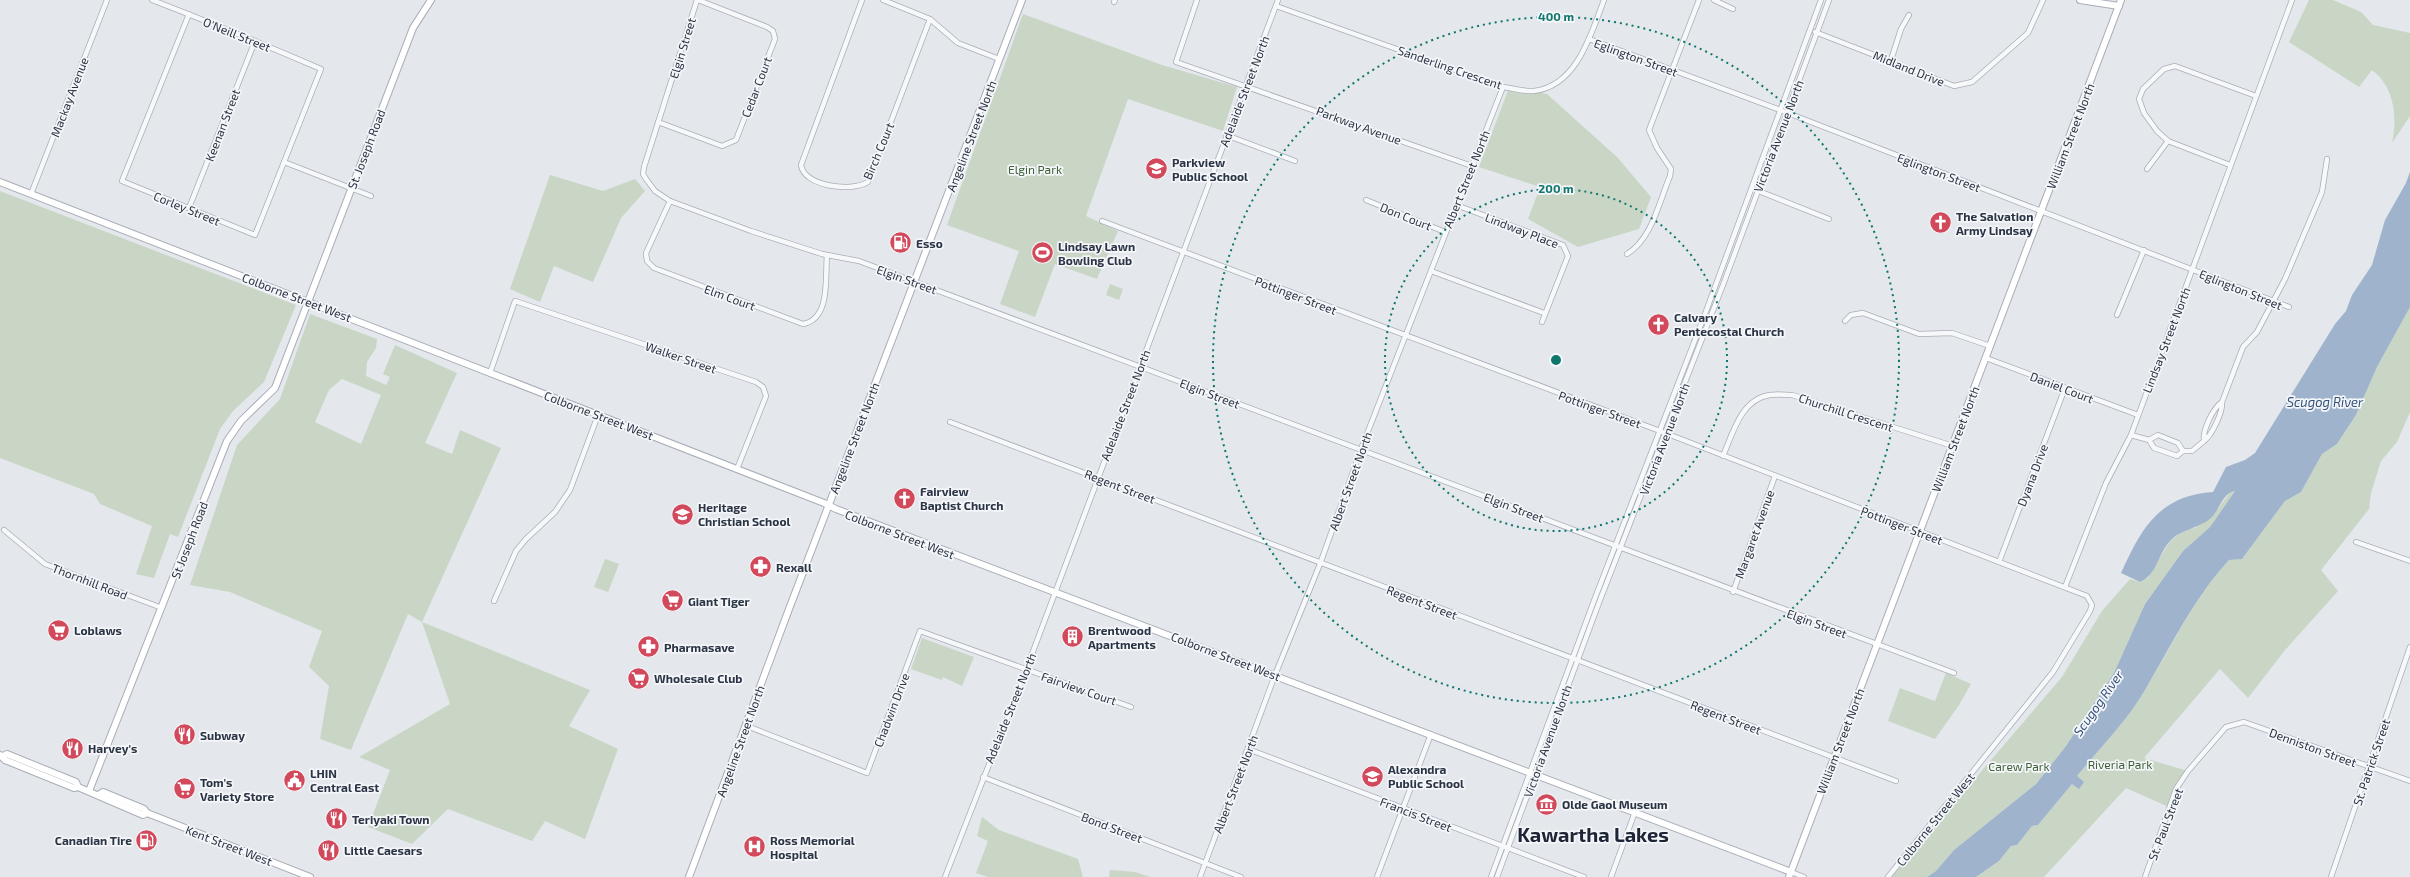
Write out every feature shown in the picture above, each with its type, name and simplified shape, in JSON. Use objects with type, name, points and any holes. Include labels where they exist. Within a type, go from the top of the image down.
[{"type":"street","name":"Mackay Avenue","points":[[31,194],[107,0]]},
{"type":"street","name":"O'Neill Street","points":[[152,0],[321,69]]},
{"type":"street","name":"St. Joseph Road","points":[[309,302],[413,28],[430,0]]},
{"type":"street","name":"Elgin Street","points":[[697,0],[643,174],[656,191],[670,201],[751,231],[827,255],[854,260],[914,282],[1362,450],[1733,592],[1954,673]]},
{"type":"street","name":"Cedar Court","points":[[658,122],[722,146],[736,140],[774,39],[773,31],[767,27],[697,0]]},
{"type":"street","name":"Birch Court","points":[[862,0],[801,165],[804,174],[815,182],[845,187],[868,182],[930,19]]},
{"type":"street","points":[[882,0],[930,19],[958,43],[999,59]]},
{"type":"street","name":"Angeline Street North","points":[[689,877],[1022,0]]},
{"type":"street","name":"Parkway Avenue","points":[[1197,0],[1176,62],[1246,85],[1472,166]]},
{"type":"street","name":"Adelaide Street North","points":[[945,877],[1026,670],[1278,0]]},
{"type":"street","name":"Sanderling Crescent","points":[[1276,6],[1503,87],[1532,91],[1561,81],[1568,73],[1589,40],[1604,0]]},
{"type":"street","points":[[1627,254],[1635,250],[1647,234],[1670,176],[1671,169],[1655,144],[1649,130],[1699,0]]},
{"type":"street","points":[[1714,0],[1733,9]]},
{"type":"street","name":"Victoria Avenue North","points":[[1618,547],[1821,0]]},
{"type":"street","name":"Victoria Avenue North","points":[[1497,877],[1505,848],[1597,599],[1666,434],[1723,286],[1829,0]]},
{"type":"street","name":"Midland Drive","points":[[1810,30],[1891,60],[1954,86],[1972,82],[2028,34],[2043,0]]},
{"type":"street","points":[[2080,0],[2120,3]]},
{"type":"street","name":"Lindsay Street North","points":[[2065,587],[2106,483],[2132,435],[2138,415],[2292,0]]},
{"type":"street","name":"William Street North","points":[[1790,874],[2120,3]]},
{"type":"street","name":"Corley Street","points":[[189,14],[122,181],[255,235],[321,69]]},
{"type":"street","points":[[1891,60],[1901,29],[1909,15]]},
{"type":"street","name":"Eglington Street","points":[[1589,40],[1780,110],[1787,114],[2289,307]]},
{"type":"street","name":"Keenan Street","points":[[189,208],[255,41]]},
{"type":"street","points":[[2230,165],[2168,141],[2157,131],[2144,112],[2140,99],[2143,89],[2152,78],[2164,69],[2175,66],[2256,96]]},
{"type":"street","name":"Albert Street North","points":[[1200,877],[1275,675],[1320,564],[1445,232],[1503,87]]},
{"type":"street","points":[[1226,135],[1295,161]]},
{"type":"street","points":[[2147,169],[2168,141]]},
{"type":"street","points":[[2132,435],[2149,440],[2154,448],[2177,456],[2182,451],[2192,451],[2208,438],[2222,407],[2222,402],[2243,347],[2257,332],[2272,301],[2285,279],[2319,198],[2325,180],[2327,159]]},
{"type":"street","points":[[284,162],[371,196]]},
{"type":"street","name":"Colborne Street West","points":[[0,182],[829,505],[1635,812],[1790,874],[1804,877]]},
{"type":"street","points":[[1751,188],[1829,219]]},
{"type":"street","name":"Don Court","points":[[1366,200],[1445,232]]},
{"type":"street","name":"Elm Court","points":[[670,201],[646,253],[647,261],[654,268],[802,324],[810,322],[822,310],[827,255]]},
{"type":"street","name":"Lindway Place","points":[[1456,205],[1563,245],[1568,256],[1544,313],[1542,322]]},
{"type":"street","name":"Pottinger Street","points":[[1102,221],[1406,337],[1660,431],[2065,587],[2087,596],[2092,605]]},
{"type":"street","points":[[2117,315],[2144,250]]},
{"type":"street","points":[[1431,271],[1544,313]]},
{"type":"street","points":[[1716,282],[1723,286]]},
{"type":"street","name":"Walker Street","points":[[490,372],[515,301],[756,382],[763,387],[766,396],[737,469]]},
{"type":"street","name":"St Joseph Road","points":[[89,791],[227,441],[241,421],[275,388],[309,302]]},
{"type":"street","points":[[1845,321],[1851,315],[1864,313],[1919,334],[1952,333],[1990,346]]},
{"type":"street","name":"Daniel Court","points":[[1986,358],[2138,415]]},
{"type":"street","name":"Dyana Drive","points":[[1999,562],[2065,388]]},
{"type":"street","name":"Churchill Crescent","points":[[1723,456],[1742,411],[1757,399],[1769,395],[1792,395],[1953,446]]},
{"type":"street","points":[[2204,441],[2203,436],[2210,420],[2217,405],[2222,402]]},
{"type":"street","points":[[494,601],[516,551],[526,539],[555,512],[570,490],[598,415]]},
{"type":"street","points":[[2210,420],[2216,421]]},
{"type":"street","name":"Regent Street","points":[[950,422],[1320,564],[1896,781]]},
{"type":"street","points":[[2149,440],[2158,435],[2178,443],[2182,451]]},
{"type":"street","name":"Margaret Avenue","points":[[1733,592],[1775,476]]},
{"type":"street","name":"Thornhill Road","points":[[4,530],[45,564],[162,608]]},
{"type":"street","points":[[2356,542],[2410,561]]},
{"type":"street","name":"Colborne Street West","points":[[1888,877],[2053,672],[2092,605]]},
{"type":"street","name":"Chadwin Drive","points":[[747,726],[867,773],[920,631],[1026,670]]},
{"type":"street","name":"St. Patrick Street","points":[[2331,877],[2410,647]]},
{"type":"street","name":"Fairview Court","points":[[1026,670],[1131,707]]},
{"type":"street","name":"Denniston Street","points":[[2238,723],[2244,722],[2410,781]]},
{"type":"street","name":"St. Paul Street","points":[[2146,877],[2176,789],[2188,771],[2226,727],[2238,723]]},
{"type":"street","points":[[1377,877],[1430,734]]},
{"type":"street","name":"Francis Street","points":[[1248,749],[1584,877]]},
{"type":"street","name":"Kent Street West","points":[[2,756],[7,754],[76,782],[78,786],[98,795],[103,792],[144,809],[147,813],[310,877]]},
{"type":"street","name":"Bond Street","points":[[983,777],[1241,877]]},
{"type":"street","points":[[1611,877],[1635,812]]},
{"type":"street","name":"Victoria Avenue North","points":[[1491,877],[1505,848]]},
{"type":"green space","points":[[2309,0],[2333,0],[2361,12],[2373,25],[2410,33],[2410,116],[2392,143],[2394,133],[2394,113],[2390,94],[2379,77],[2372,70],[2359,87],[2289,42]]},
{"type":"green space","name":"Elgin Park","points":[[1023,14],[1162,65],[1237,87],[1223,131],[1128,99],[1086,216],[1118,231],[1097,279],[1055,264],[1035,317],[1000,304],[1019,251],[947,225]]},
{"type":"green space","points":[[1509,88],[1519,91],[1547,94],[1617,157],[1651,197],[1639,229],[1578,247],[1528,219],[1540,187],[1479,167]]},
{"type":"green space","points":[[550,175],[603,191],[635,179],[645,191],[621,218],[593,282],[554,266],[540,302],[510,289]]},
{"type":"green space","points":[[0,191],[296,305],[264,382],[233,411],[220,429],[178,537],[170,534],[154,578],[136,574],[152,526],[100,504],[94,494],[0,458]]},
{"type":"green space","points":[[1110,284],[1123,289],[1119,300],[1106,295]]},
{"type":"green space","name":"Riveria Park","points":[[2410,307],[2410,412],[2397,442],[2381,461],[2371,493],[2369,509],[2321,570],[2338,591],[2285,650],[2248,698],[2220,669],[2144,758],[2188,771],[2171,808],[2126,788],[2044,877],[1976,877],[1999,861],[2011,846],[2017,845],[2032,826],[2038,825],[2072,784],[2079,788],[2077,776],[2122,723],[2138,701],[2194,606],[2216,575],[2229,560],[2242,559],[2285,501],[2301,492],[2322,454],[2337,444],[2356,415],[2377,367]]},
{"type":"green space","points":[[310,314],[377,339],[376,348],[367,362],[366,376],[386,385],[390,377],[383,374],[395,345],[457,373],[425,443],[452,454],[460,430],[501,448],[422,622],[408,614],[351,750],[320,739],[329,686],[309,667],[322,631],[230,592],[190,585],[237,445],[280,399]],"holes":[[[342,379],[381,395],[361,444],[315,422],[329,390]]]},
{"type":"green space","name":"Carew Park","points":[[2231,491],[2235,491],[2210,527],[2183,551],[2145,604],[2114,673],[2066,746],[2036,784],[1954,850],[1936,871],[1927,877],[1891,877],[2062,677],[2102,611],[2130,579],[2140,582],[2148,578],[2170,541],[2184,530],[2195,528],[2211,518]]},
{"type":"green space","points":[[605,559],[619,564],[608,592],[594,587]]},
{"type":"green space","points":[[422,622],[590,690],[569,726],[618,749],[585,839],[545,821],[532,841],[448,809],[412,844],[368,827],[390,770],[359,757],[450,704]]},
{"type":"green space","points":[[922,638],[974,657],[962,686],[943,677],[942,680],[911,669]]},
{"type":"green space","points":[[1946,673],[1971,684],[1959,705],[1935,739],[1888,721],[1900,688],[1935,701]]},
{"type":"green space","points":[[982,817],[999,830],[1078,859],[1083,877],[988,877],[976,873],[988,841],[977,836]]},
{"type":"green space","points":[[1110,870],[1135,872],[1150,877],[1109,877]]},
{"type":"water","name":"Scugog River","points":[[2410,172],[2410,307],[2377,367],[2356,415],[2337,444],[2322,454],[2301,492],[2285,501],[2242,559],[2229,560],[2216,575],[2194,606],[2138,701],[2122,723],[2077,776],[2084,782],[2079,789],[2072,784],[2038,825],[2032,826],[2017,845],[2011,846],[1999,861],[1976,877],[1927,877],[1936,871],[1954,850],[2036,784],[2066,746],[2114,673],[2145,604],[2183,551],[2210,527],[2235,491],[2231,492],[2224,498],[2214,515],[2206,522],[2174,537],[2166,546],[2154,569],[2146,579],[2140,582],[2121,573],[2145,528],[2166,507],[2179,500],[2194,495],[2213,492],[2226,467],[2245,460],[2255,453],[2335,324],[2346,311],[2352,295],[2372,265],[2385,220],[2406,183]]},
{"type":"place","name":"Parkview Public School","points":[[1156,169]]},
{"type":"place","name":"The Salvation Army Lindsay","points":[[1941,223]]},
{"type":"place","name":"Esso","points":[[901,243]]},
{"type":"place","name":"Lindsay Lawn Bowling Club","points":[[1042,253]]},
{"type":"place","name":"Calvary Pentecostal Church","points":[[1658,324]]},
{"type":"place","name":"Fairview Baptist Church","points":[[904,498]]},
{"type":"place","name":"Heritage Christian School","points":[[682,514]]},
{"type":"place","name":"Rexall","points":[[760,567]]},
{"type":"place","name":"Giant Tiger","points":[[672,601]]},
{"type":"place","name":"Loblaws","points":[[58,630]]},
{"type":"place","name":"Brentwood Apartments","points":[[1072,637]]},
{"type":"place","name":"Pharmasave","points":[[649,647]]},
{"type":"place","name":"Wholesale Club","points":[[639,678]]},
{"type":"place","name":"Subway","points":[[185,735]]},
{"type":"place","name":"Harvey's","points":[[72,748]]},
{"type":"place","name":"Alexandra Public School","points":[[1372,776]]},
{"type":"place","name":"LHIN Central East","points":[[294,780]]},
{"type":"place","name":"Tom's Variety Store","points":[[184,789]]},
{"type":"place","name":"Olde Gaol Museum","points":[[1546,804]]},
{"type":"place","name":"Teriyaki Town","points":[[337,819]]},
{"type":"place","name":"Canadian Tire","points":[[147,840]]},
{"type":"place","name":"Ross Memorial Hospital","points":[[754,847]]},
{"type":"place","name":"Little Caesars","points":[[328,850]]},
{"type":"district","name":"Kawartha Lakes","points":[[1593,834]]}]
